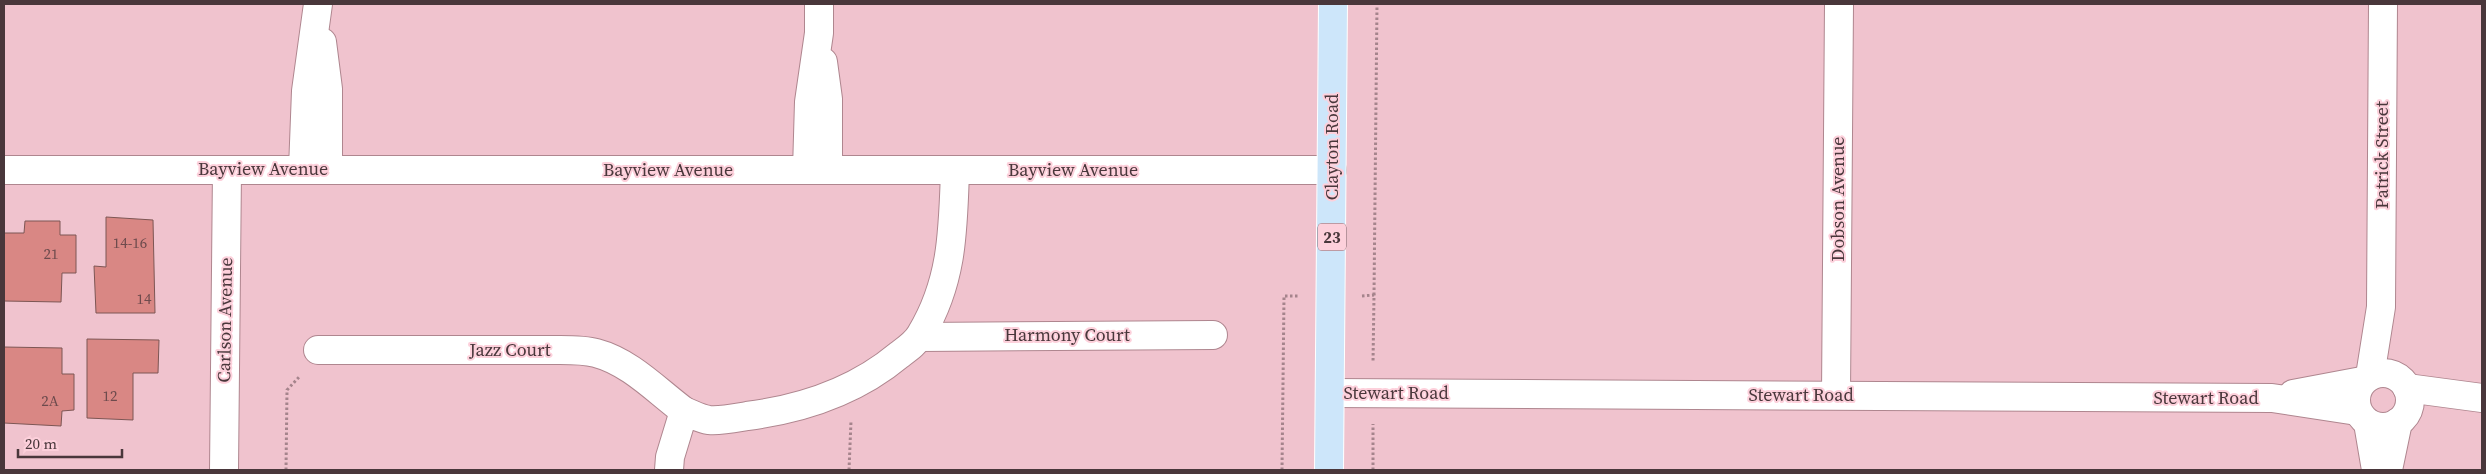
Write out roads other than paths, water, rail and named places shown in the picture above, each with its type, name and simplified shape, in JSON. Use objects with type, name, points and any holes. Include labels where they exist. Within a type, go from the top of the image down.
[{"type":"main road","name":"Clayton Road","points":[[1329,470],[1333,4]]},
{"type":"street","points":[[817,170],[828,100],[819,33],[819,4]]},
{"type":"street","name":"Dobson Avenue","points":[[1836,395],[1839,4]]},
{"type":"street","name":"Patrick Street","points":[[2366,379],[2381,307],[2384,4]]},
{"type":"street","points":[[316,169],[328,89],[318,9]]},
{"type":"street","name":"Bayview Avenue","points":[[4,170],[1332,170]]},
{"type":"street","name":"Carlson Avenue","points":[[224,470],[227,170]]},
{"type":"street","points":[[920,337],[942,288],[950,257],[955,170]]},
{"type":"street","name":"Patrick Street","points":[[2381,307],[2403,400],[2388,470]]},
{"type":"street","name":"Harmony Court","points":[[920,337],[1030,334],[1213,336]]},
{"type":"street","name":"Jazz Court","points":[[318,350],[560,350],[594,352],[616,360],[632,369],[684,411],[708,420],[761,415],[816,402],[854,385],[892,362],[920,337]]},
{"type":"street","points":[[2376,470],[2356,395],[2366,379],[2383,373],[2403,400]]},
{"type":"street","name":"Stewart Road","points":[[2272,398],[2366,379]]},
{"type":"street","name":"Stewart Road","points":[[1330,392],[2272,398],[2363,417]]},
{"type":"street","points":[[2403,400],[2482,398]]},
{"type":"street","points":[[2403,400],[2482,402]]},
{"type":"street","points":[[2363,417],[2383,428],[2403,400]]},
{"type":"street","points":[[669,470],[670,457],[684,411]]}]
